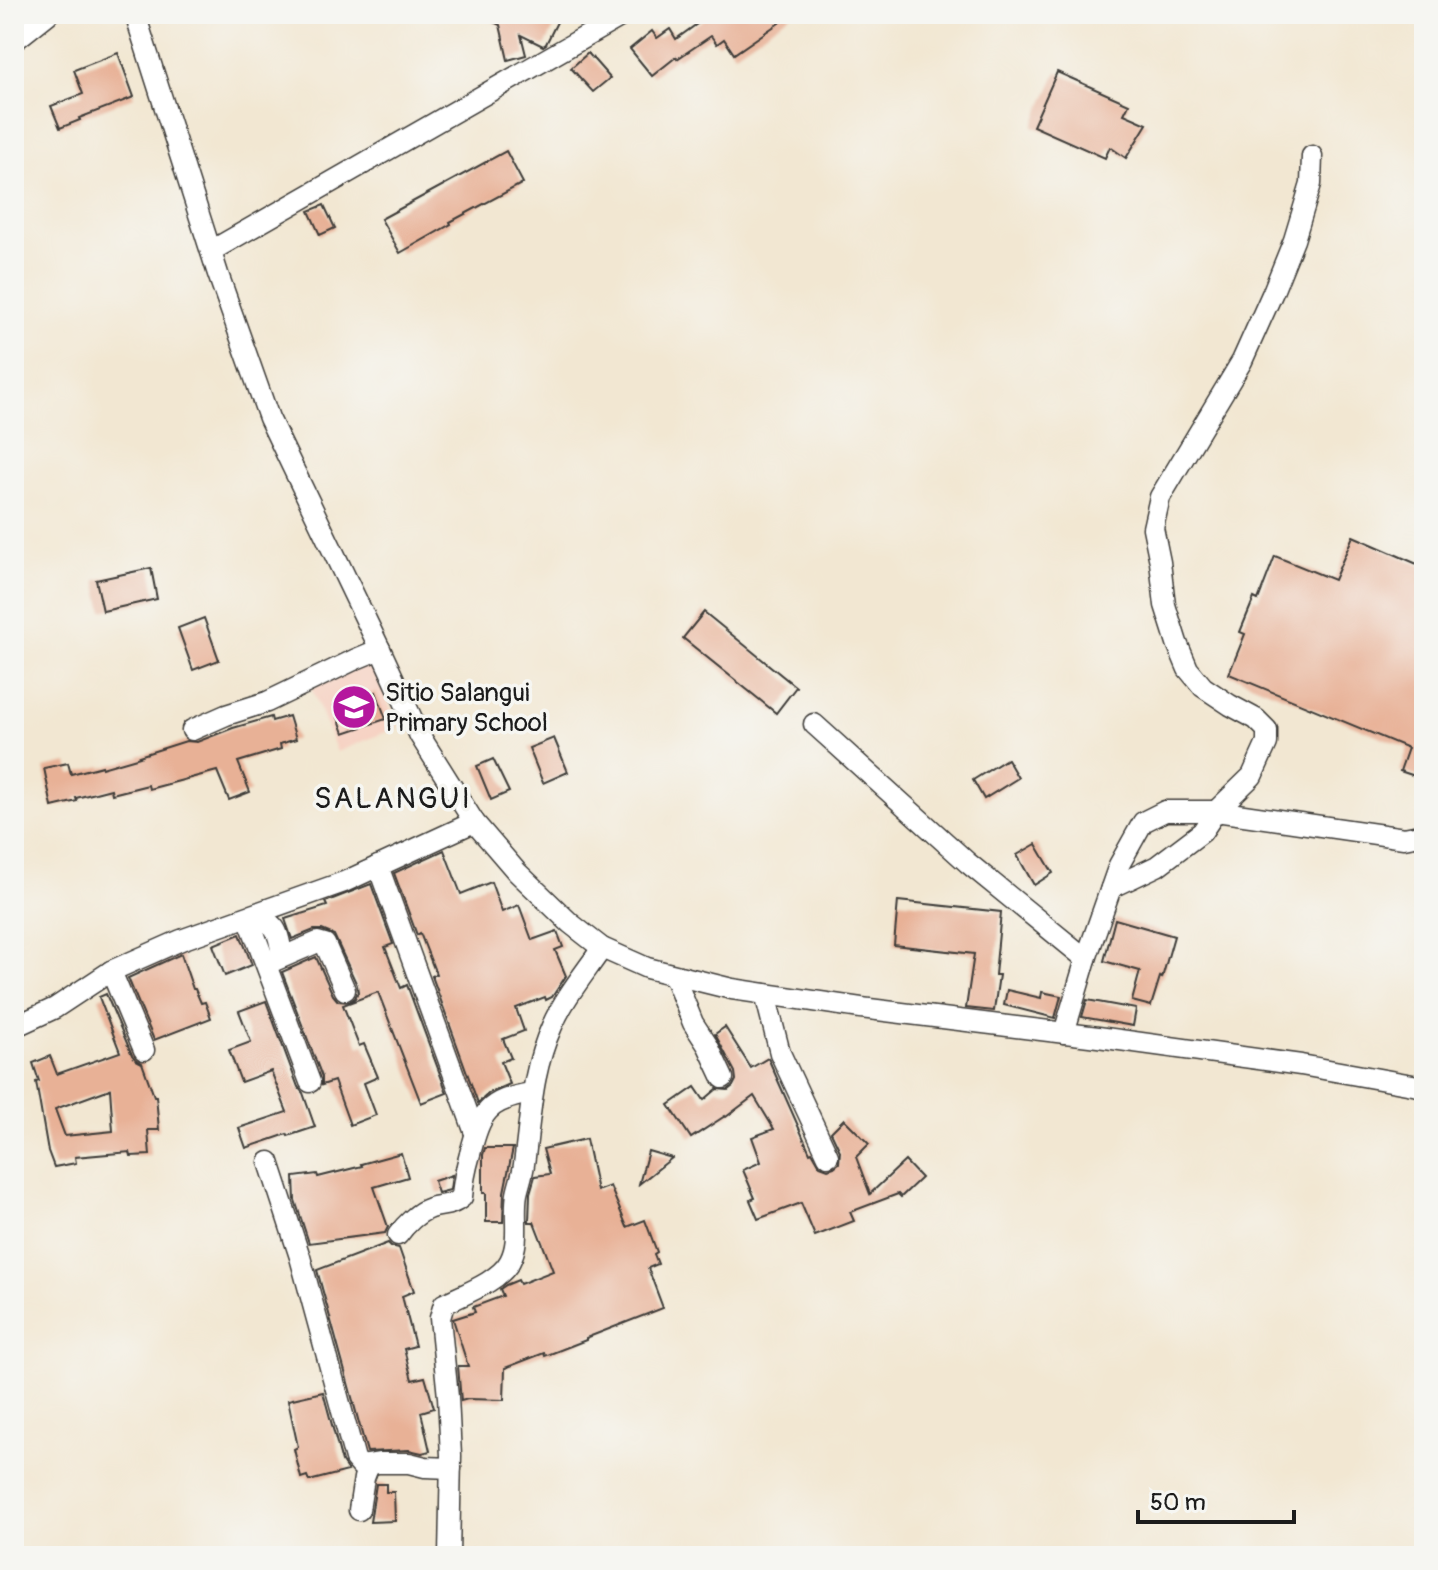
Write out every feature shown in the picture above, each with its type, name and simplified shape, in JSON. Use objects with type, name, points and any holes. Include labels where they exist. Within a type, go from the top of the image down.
[{"type":"street","points":[[14,41],[48,14]]},
{"type":"street","points":[[135,14],[211,251],[269,418],[420,736],[474,822],[538,894],[602,948],[674,976],[765,994],[1301,1065],[1424,1087]]},
{"type":"street","points":[[211,251],[625,14]]},
{"type":"street","points":[[1111,888],[1157,866],[1202,832],[1216,811],[1252,776],[1267,743],[1267,730],[1256,719],[1203,687],[1188,669],[1165,605],[1153,528],[1160,497],[1242,361],[1273,292],[1294,240],[1311,184],[1312,156]]},
{"type":"street","points":[[192,730],[267,702],[380,649]]},
{"type":"street","points":[[814,724],[968,863],[1086,959]]},
{"type":"street","points":[[1064,1033],[1119,865],[1143,822],[1165,811],[1216,811],[1404,838],[1424,834]]},
{"type":"street","points":[[14,1027],[55,1008],[111,971],[181,940],[344,882],[474,822]]},
{"type":"street","points":[[378,866],[475,1133]]},
{"type":"street","points":[[249,918],[274,960],[310,1082]]},
{"type":"street","points":[[274,960],[322,942],[345,990]]},
{"type":"street","points":[[449,1556],[451,1468],[440,1318],[444,1304],[501,1273],[509,1264],[517,1228],[516,1196],[540,1059],[552,1024],[602,948]]},
{"type":"street","points":[[111,971],[144,1050]]},
{"type":"street","points":[[674,976],[693,1023],[723,1078]]},
{"type":"street","points":[[765,994],[780,1053],[828,1156]]},
{"type":"street","points":[[398,1235],[428,1208],[455,1204],[462,1197],[475,1133],[487,1111],[509,1096],[532,1093]]},
{"type":"street","points":[[269,1162],[300,1257],[355,1459],[361,1466],[409,1463],[451,1468]]},
{"type":"street","points":[[359,1510],[369,1465]]},
{"type":"shaded area","name":"Sitio Salangui Primary School","points":[[371,662],[398,727],[337,752],[311,687]]},
{"type":"building","points":[[477,14],[561,14],[546,44],[543,46],[521,35],[526,55],[508,60],[500,25]]},
{"type":"building","points":[[711,14],[792,14],[734,54],[724,39],[717,44],[711,36],[652,76],[630,49],[652,31],[657,38],[670,29],[676,39]]},
{"type":"building","points":[[118,53],[134,97],[60,128],[51,106],[83,94],[74,70]]},
{"type":"building","points":[[588,53],[610,78],[593,92],[571,68]]},
{"type":"building","points":[[1057,72],[1129,104],[1124,114],[1147,124],[1126,158],[1110,147],[1105,158],[1033,126]]},
{"type":"building","points":[[506,151],[523,183],[400,253],[381,219]]},
{"type":"building","points":[[324,205],[335,228],[320,235],[309,211]]},
{"type":"building","points":[[1353,536],[1424,567],[1424,779],[1400,771],[1408,748],[1229,674],[1245,634],[1240,632],[1254,598],[1258,600],[1275,556],[1334,580]]},
{"type":"building","points":[[151,568],[157,599],[103,611],[96,580]]},
{"type":"building","points":[[704,612],[796,687],[776,713],[683,638]]},
{"type":"building","points":[[204,618],[219,660],[193,670],[178,628]]},
{"type":"building","points":[[376,692],[386,719],[344,733],[334,706]]},
{"type":"building","points":[[289,716],[296,739],[280,744],[281,749],[238,762],[250,792],[229,800],[217,771],[149,789],[148,785],[112,794],[111,789],[52,807],[44,768],[68,763],[71,774],[102,768],[186,741],[197,742],[271,717],[272,721]]},
{"type":"building","points":[[554,738],[568,772],[543,783],[529,748]]},
{"type":"building","points":[[493,759],[509,792],[491,800],[477,766]]},
{"type":"building","points":[[1007,759],[1018,778],[984,799],[973,780]]},
{"type":"building","points":[[1036,844],[1053,873],[1034,885],[1017,855]]},
{"type":"building","points":[[444,850],[461,894],[491,882],[502,912],[519,905],[532,940],[557,931],[563,947],[555,950],[566,976],[552,997],[516,1008],[524,1031],[503,1039],[511,1058],[501,1062],[510,1084],[489,1093],[478,1103],[432,976],[436,974],[420,933],[417,935],[394,873]]},
{"type":"building","points":[[371,884],[393,944],[385,947],[401,988],[407,985],[447,1093],[421,1103],[378,992],[343,1005],[359,1046],[364,1044],[378,1077],[364,1083],[376,1115],[350,1125],[334,1081],[322,1085],[322,1077],[282,972],[316,957],[338,1001],[349,1002],[355,998],[357,985],[334,935],[314,930],[292,939],[285,919],[327,906],[325,902]]},
{"type":"building","points":[[898,901],[1001,912],[995,975],[999,975],[994,1011],[966,1008],[974,954],[894,945]]},
{"type":"building","points":[[1115,919],[1174,936],[1151,1006],[1132,1001],[1140,971],[1104,961]]},
{"type":"building","points":[[240,934],[252,965],[225,976],[213,945]]},
{"type":"building","points":[[181,954],[193,989],[201,1003],[205,1002],[211,1018],[154,1040],[128,978]]},
{"type":"building","points":[[1007,990],[1041,998],[1042,992],[1061,996],[1055,1018],[1004,1005]]},
{"type":"building","points":[[106,994],[132,1055],[142,1063],[156,1096],[159,1130],[148,1130],[150,1155],[131,1156],[130,1152],[75,1157],[76,1163],[54,1167],[48,1151],[36,1082],[39,1081],[33,1063],[50,1056],[57,1074],[120,1052],[99,997]],"holes":[[[110,1089],[113,1131],[65,1136],[55,1109]]]},
{"type":"building","points":[[1087,1000],[1136,1009],[1133,1026],[1082,1017]]},
{"type":"building","points":[[266,1001],[315,1127],[246,1148],[239,1128],[287,1112],[271,1071],[241,1082],[229,1050],[251,1042],[239,1011]]},
{"type":"building","points":[[725,1027],[751,1068],[768,1058],[810,1153],[820,1166],[828,1169],[839,1163],[840,1151],[831,1132],[844,1119],[869,1144],[856,1157],[870,1194],[905,1161],[921,1178],[901,1197],[898,1194],[850,1212],[854,1221],[815,1236],[801,1203],[758,1219],[750,1200],[755,1198],[743,1170],[761,1162],[752,1137],[774,1129],[754,1096],[691,1138],[669,1105],[695,1087],[704,1100],[717,1089],[728,1090],[733,1086],[735,1072],[715,1034]]},
{"type":"building","points":[[586,1139],[597,1191],[610,1186],[627,1227],[645,1220],[657,1252],[654,1254],[658,1264],[648,1268],[663,1308],[545,1356],[544,1353],[505,1368],[504,1400],[461,1401],[458,1366],[468,1366],[453,1319],[475,1312],[473,1307],[503,1296],[500,1289],[506,1285],[518,1280],[520,1284],[553,1271],[534,1222],[529,1222],[530,1193],[535,1176],[550,1174],[543,1149]]},
{"type":"building","points":[[485,1148],[513,1148],[504,1192],[503,1222],[486,1222],[486,1193],[483,1193]]},
{"type":"building","points":[[648,1151],[672,1158],[639,1184]]},
{"type":"building","points":[[401,1153],[408,1177],[374,1187],[388,1227],[385,1233],[309,1243],[295,1200],[294,1177],[317,1174],[318,1177]]},
{"type":"building","points":[[452,1175],[450,1190],[438,1193],[434,1181]]},
{"type":"building","points":[[388,1243],[399,1248],[414,1291],[402,1296],[415,1346],[404,1349],[412,1380],[425,1377],[434,1408],[421,1412],[430,1451],[422,1453],[409,1450],[367,1452],[317,1270]]},
{"type":"building","points":[[323,1392],[342,1462],[348,1471],[309,1481],[307,1476],[301,1478],[288,1400]]},
{"type":"building","points":[[376,1484],[386,1484],[386,1492],[394,1492],[395,1521],[370,1522]]},
{"type":"place","name":"Sitio Salangui Primary School","points":[[354,707]]},
{"type":"district","name":"SALANGUI","points":[[393,798]]}]
